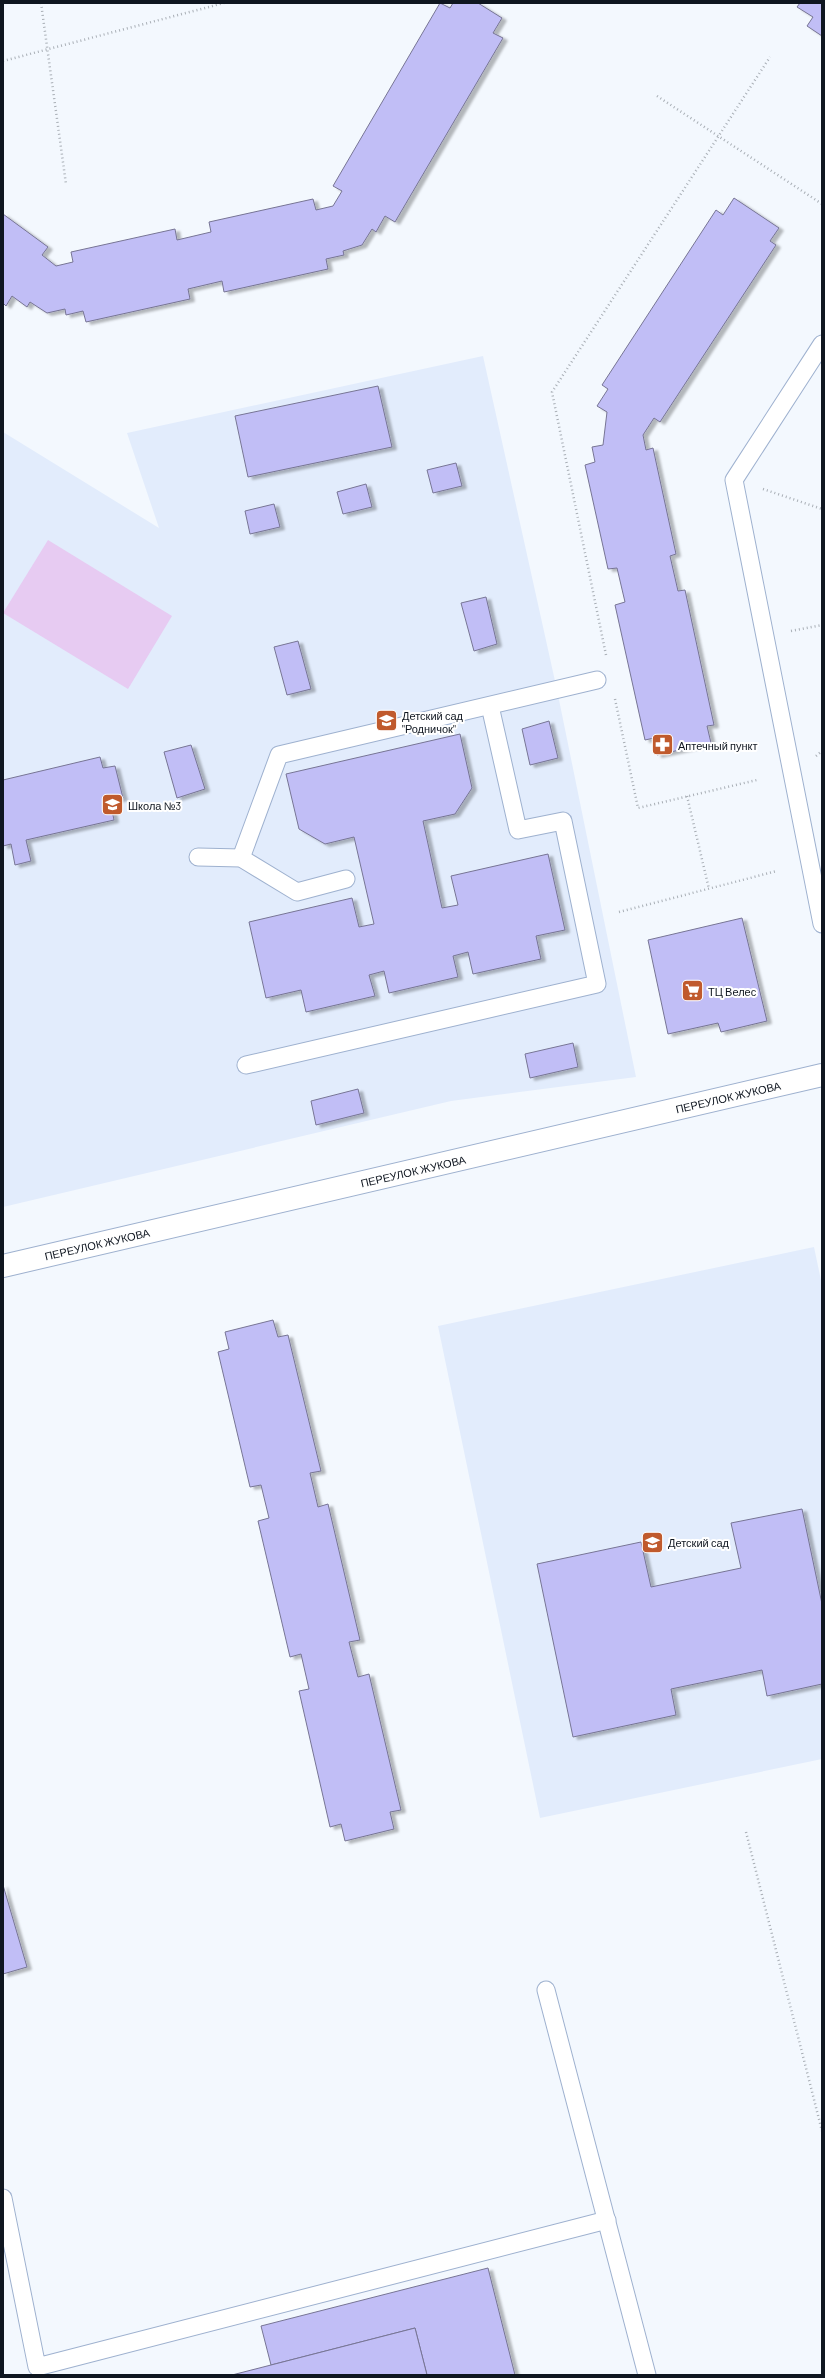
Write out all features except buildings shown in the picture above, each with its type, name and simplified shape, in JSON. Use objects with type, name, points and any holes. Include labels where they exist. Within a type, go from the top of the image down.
[{"type":"street","name":"ПЕРЕУЛОК ЖУКОВА","points":[[3,1266],[822,1075]]},
{"type":"lane","points":[[822,344],[734,480],[767,636],[822,924]]},
{"type":"lane","points":[[241,858],[279,755],[597,680]]},
{"type":"lane","points":[[246,1065],[597,984],[563,821],[518,830],[490,706]]},
{"type":"lane","points":[[198,857],[241,858],[297,892],[346,879]]},
{"type":"lane","points":[[546,1990],[647,2375]]},
{"type":"lane","points":[[3,2198],[38,2371],[607,2220]]},
{"type":"path","points":[[41,3],[66,184]]},
{"type":"path","points":[[3,61],[224,3]]},
{"type":"path","points":[[608,662],[552,392],[770,57]]},
{"type":"path","points":[[657,96],[822,204]]},
{"type":"path","points":[[734,480],[822,509]]},
{"type":"path","points":[[767,636],[822,625]]},
{"type":"path","points":[[614,692],[638,808],[757,780]]},
{"type":"path","points":[[687,796],[710,888]]},
{"type":"path","points":[[619,912],[777,871]]},
{"type":"path","points":[[746,1832],[822,2132]]},
{"type":"shaded area","name":"Детский сад \"Родничок\"","points":[[483,356],[557,690],[636,1077],[451,1101],[3,1207],[3,432],[159,528],[127,433]]},
{"type":"shaded area","points":[[48,540],[172,616],[128,689],[3,613]]},
{"type":"shaded area","name":"Детский сад","points":[[814,1247],[822,1285],[822,1759],[540,1818],[438,1326]]},
{"type":"place","name":"Детский сад \"Родничок\"","points":[[387,721]]},
{"type":"place","name":"Аптечный пункт","points":[[662,745]]},
{"type":"place","name":"Школа №3","points":[[112,805]]},
{"type":"place","name":"ТЦ Велес","points":[[692,991]]},
{"type":"place","name":"Детский сад","points":[[653,1542]]}]
